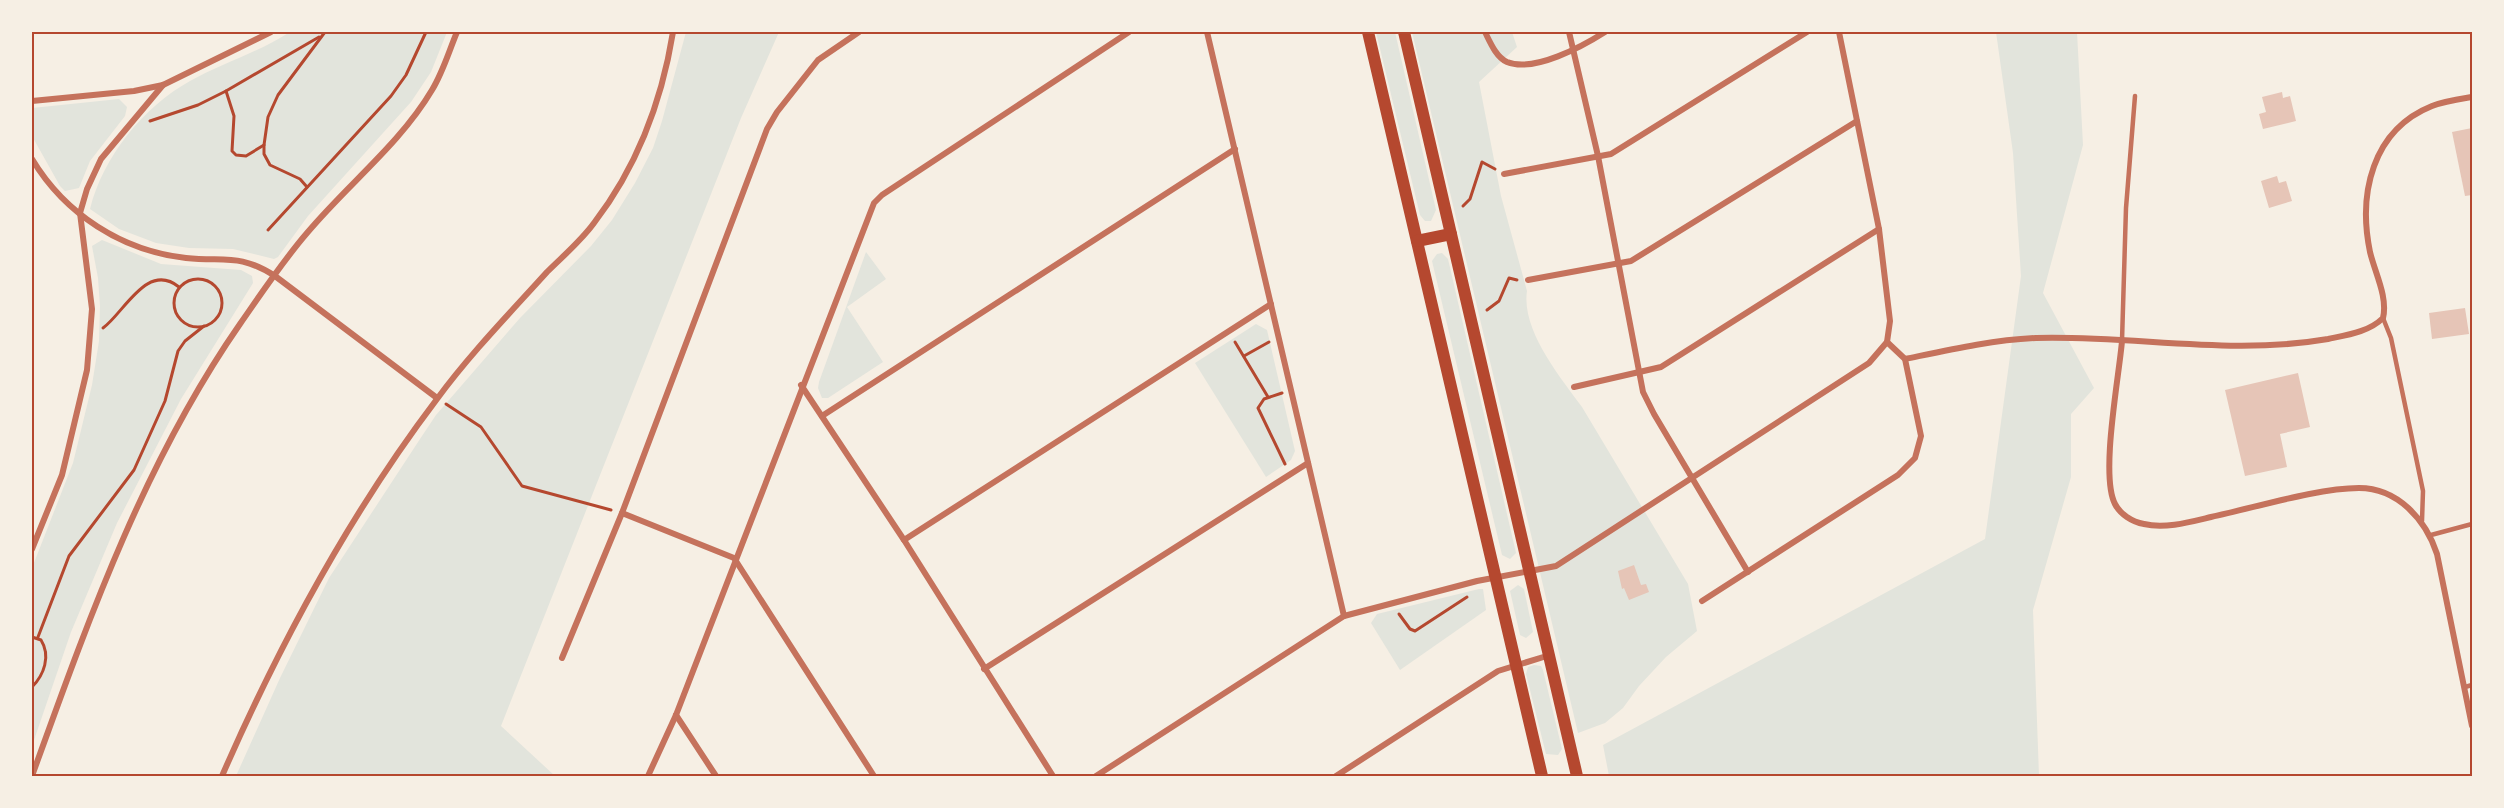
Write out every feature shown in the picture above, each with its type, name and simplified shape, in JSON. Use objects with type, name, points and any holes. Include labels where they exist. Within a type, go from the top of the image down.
[{"type":"main road","points":[[1368,32],[1542,777]]},
{"type":"main road","points":[[1404,32],[1551,655],[1573,775]]},
{"type":"main road","points":[[1417,241],[1451,234]]},
{"type":"street","points":[[32,101],[116,93],[163,85],[271,32]]},
{"type":"street","points":[[32,777],[92,609],[121,541],[192,400],[238,326],[308,231],[421,107],[441,73],[457,32]]},
{"type":"street","points":[[222,777],[249,715],[319,578],[347,532],[437,398],[503,320],[593,225],[612,197],[643,139],[663,81],[673,32]]},
{"type":"street","points":[[562,658],[622,513],[767,129],[777,112],[818,60],[858,32]]},
{"type":"street","points":[[648,777],[676,715],[801,385],[866,219],[877,198],[1129,32]]},
{"type":"street","points":[[1207,32],[1344,616]]},
{"type":"street","points":[[1485,32],[1495,50],[1508,62],[1528,63],[1575,51],[1605,32]]},
{"type":"street","points":[[1569,32],[1598,156],[1643,392],[1748,572]]},
{"type":"street","points":[[1504,174],[1611,154],[1807,32]]},
{"type":"street","points":[[1096,777],[1344,616],[1496,578],[1548,569],[1566,561],[1869,363],[1887,342],[1890,321],[1879,230],[1839,32]]},
{"type":"street","points":[[32,549],[62,475],[84,387],[92,309],[80,213],[95,171],[126,126],[163,85]]},
{"type":"street","points":[[1905,359],[1959,348],[2037,338],[2213,347],[2259,347],[2343,336],[2365,330],[2383,318],[2385,308],[2370,251],[2366,216],[2367,185],[2375,159],[2390,138],[2411,118],[2433,106],[2472,97]]},
{"type":"street","points":[[1528,280],[1632,261],[1857,121]]},
{"type":"street","points":[[822,416],[1235,150]]},
{"type":"street","points":[[32,159],[53,191],[110,234],[145,249],[184,258],[239,259],[251,262],[275,276],[437,398]]},
{"type":"street","points":[[1574,387],[1661,367],[1879,230]]},
{"type":"street","points":[[904,540],[1271,304]]},
{"type":"street","points":[[2122,341],[2108,476],[2115,505],[2130,520],[2149,525],[2172,524],[2331,491],[2360,488],[2380,492],[2409,508],[2422,521],[2431,535],[2437,554],[2472,726]]},
{"type":"street","points":[[1702,601],[1898,475],[1915,458],[1922,436],[1905,359],[1887,342]]},
{"type":"street","points":[[801,385],[904,540],[1053,777]]},
{"type":"street","points":[[984,669],[1308,462]]},
{"type":"street","points":[[622,513],[735,558],[874,777]]},
{"type":"street","points":[[1336,777],[1498,671],[1551,655]]},
{"type":"street","points":[[676,715],[716,777]]},
{"type":"lane","points":[[2122,341],[2126,208],[2135,96]]},
{"type":"lane","points":[[2383,318],[2391,338],[2423,491],[2422,521]]},
{"type":"lane","points":[[2431,535],[2472,524]]},
{"type":"lane","points":[[2464,687],[2472,685]]},
{"type":"path","points":[[307,187],[300,179],[270,165],[264,154],[264,145],[272,106],[325,32]]},
{"type":"path","points":[[268,230],[391,96],[406,75],[426,32]]},
{"type":"path","points":[[126,126],[198,105],[320,37]]},
{"type":"path","points":[[226,91],[234,116],[232,151],[236,155],[246,156],[264,145]]},
{"type":"path","points":[[1463,207],[1470,199],[1482,162],[1504,174]]},
{"type":"path","points":[[38,637],[69,556],[134,470],[165,402],[178,351],[185,341],[215,320],[221,310],[222,298],[217,287],[201,278],[189,280],[179,287],[174,298],[178,316],[192,326],[204,326]]},
{"type":"path","points":[[1487,309],[1498,301],[1509,278],[1528,280]]},
{"type":"path","points":[[90,338],[106,326],[144,286],[158,280],[168,281],[179,287]]},
{"type":"path","points":[[1228,331],[1268,397]]},
{"type":"path","points":[[1244,356],[1279,336]]},
{"type":"path","points":[[1290,473],[1258,408],[1260,402],[1268,397],[1292,391]]},
{"type":"path","points":[[437,398],[481,427],[522,486],[622,513]]},
{"type":"path","points":[[1392,603],[1410,629],[1415,631],[1469,596]]},
{"type":"path","points":[[32,637],[38,637]]},
{"type":"path","points":[[32,687],[41,676],[45,664],[44,645],[38,637]]},
{"type":"shaded area","points":[[290,32],[447,32],[431,72],[411,102],[308,216],[278,257],[274,259],[233,249],[189,248],[156,243],[119,229],[90,209],[104,171],[115,153],[127,135],[156,105],[190,81],[266,46]]},
{"type":"shaded area","points":[[686,32],[779,32],[741,118],[501,726],[555,776],[236,776],[280,678],[329,578],[436,415],[520,318],[591,246],[612,220],[635,183],[653,148]]},
{"type":"shaded area","points":[[1376,32],[1395,32],[1436,210],[1431,221],[1425,221],[1420,215]]},
{"type":"shaded area","points":[[1412,32],[1512,32],[1517,47],[1479,82],[1501,196],[1527,291],[1530,322],[1544,353],[1582,407],[1688,584],[1697,631],[1666,657],[1639,686],[1623,708],[1605,723],[1578,733]]},
{"type":"shaded area","points":[[1996,32],[2077,32],[2083,145],[2043,293],[2094,388],[2071,414],[2071,477],[2033,610],[2039,776],[1609,776],[1603,745],[1985,539],[2021,276],[2013,153]]},
{"type":"shaded area","points":[[119,99],[127,107],[125,116],[90,161],[79,188],[65,191],[32,136],[32,108]]},
{"type":"shaded area","points":[[102,240],[161,264],[241,270],[252,276],[253,283],[181,399],[117,523],[71,632],[32,746],[32,568],[73,463],[92,385],[99,341],[100,306],[92,246]]},
{"type":"shaded area","points":[[866,252],[886,279],[847,307],[883,362],[828,398],[822,398],[818,388],[819,382]]},
{"type":"shaded area","points":[[1442,253],[1448,259],[1516,553],[1510,559],[1502,555],[1432,261],[1437,254]]},
{"type":"shaded area","points":[[1256,324],[1267,330],[1295,451],[1291,460],[1266,477],[1195,363]]},
{"type":"shaded area","points":[[1518,585],[1524,589],[1533,632],[1526,638],[1520,635],[1510,591]]},
{"type":"shaded area","points":[[1483,589],[1486,610],[1400,670],[1371,623],[1377,614]]},
{"type":"shaded area","points":[[1541,666],[1543,670],[1562,749],[1558,755],[1546,754],[1526,674],[1528,667]]},
{"type":"building","points":[[2282,92],[2283,98],[2290,96],[2296,121],[2263,129],[2259,114],[2266,112],[2262,97]]},
{"type":"building","points":[[2472,128],[2472,195],[2465,196],[2452,132]]},
{"type":"building","points":[[2277,176],[2279,183],[2286,181],[2292,201],[2269,208],[2261,181]]},
{"type":"building","points":[[2465,308],[2469,334],[2432,339],[2429,313]]},
{"type":"building","points":[[2298,373],[2310,427],[2280,434],[2287,467],[2245,476],[2225,390]]},
{"type":"building","points":[[1634,565],[1641,585],[1646,584],[1649,592],[1629,600],[1624,588],[1622,589],[1618,571]]}]
